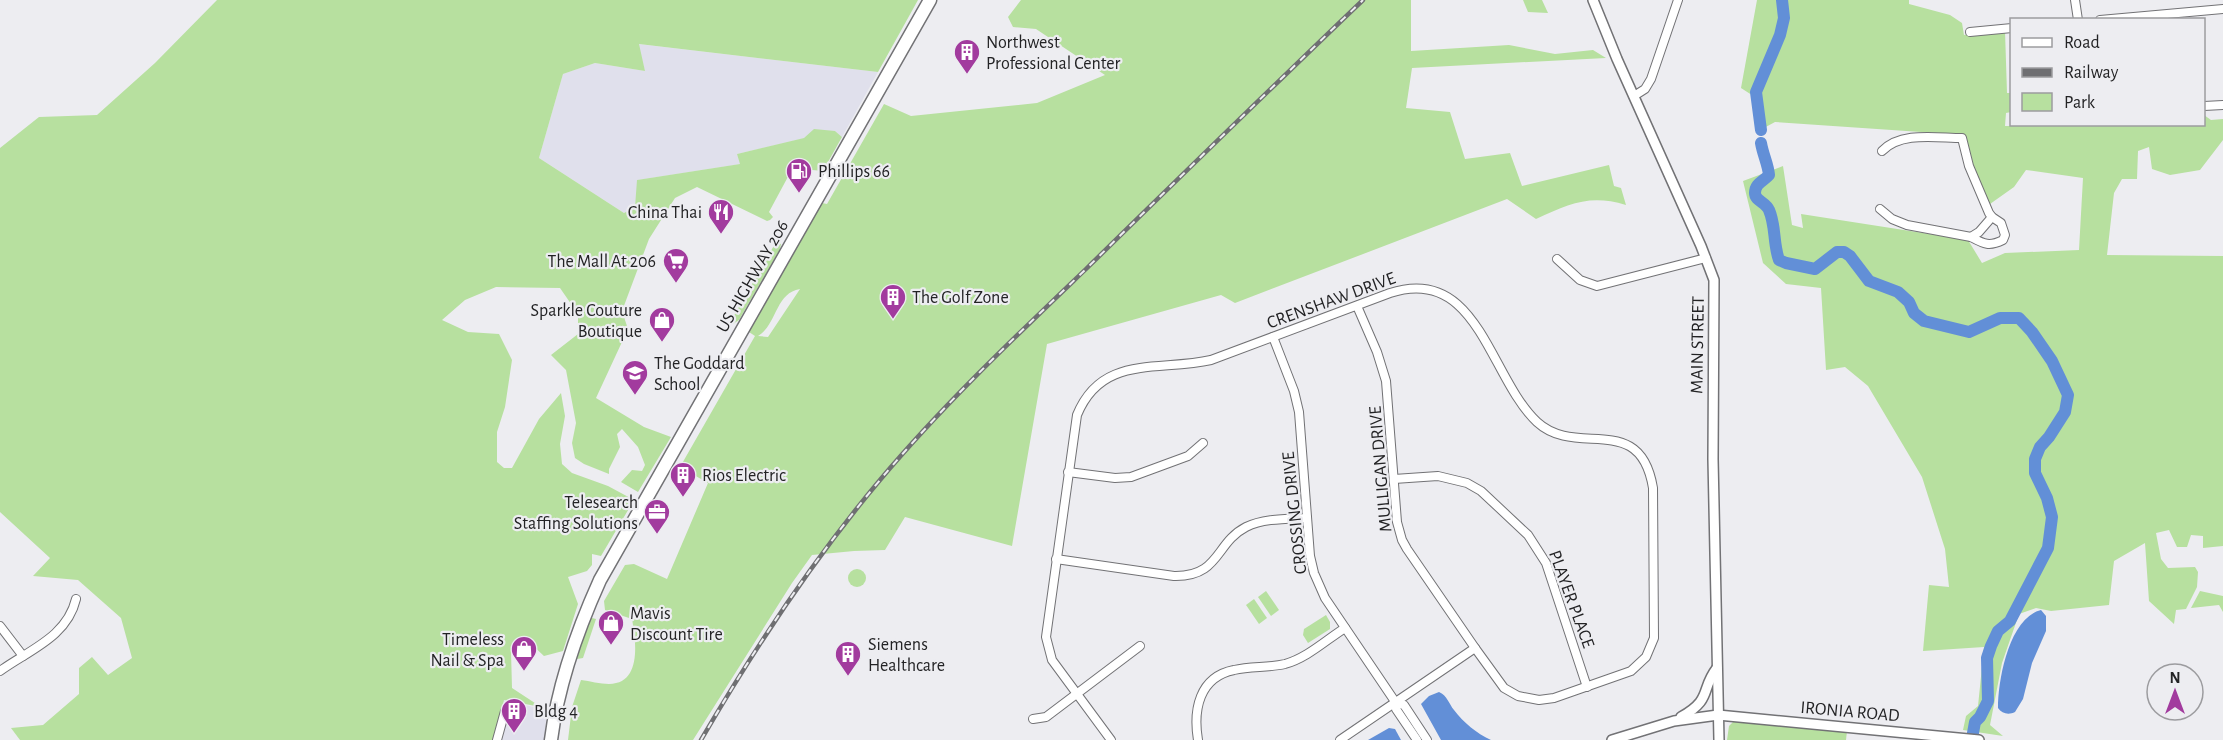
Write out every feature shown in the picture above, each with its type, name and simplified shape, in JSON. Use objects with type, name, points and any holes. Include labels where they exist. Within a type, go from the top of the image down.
[{"type":"highway","name":"US HIGHWAY 206","points":[[551,740],[569,660],[600,580],[930,0]]},
{"type":"street","name":"MAIN STREET","points":[[1593,0],[1707,258],[1714,280],[1712,441],[1719,740]]},
{"type":"street","points":[[1634,96],[1648,84],[1678,0]]},
{"type":"street","points":[[2075,0],[2078,18]]},
{"type":"street","points":[[2142,18],[2185,16],[2223,9]]},
{"type":"street","points":[[1970,32],[2010,28]]},
{"type":"street","points":[[2205,106],[2223,105]]},
{"type":"street","points":[[1880,209],[1892,219],[1907,225],[1971,237],[1991,245],[2003,240],[2006,235],[2001,223],[1992,218],[1969,166],[1962,138],[1906,138],[1894,142],[1882,151]]},
{"type":"street","points":[[1971,237],[1992,218]]},
{"type":"street","points":[[1557,260],[1580,280],[1597,286],[1707,258]]},
{"type":"street","name":"CRENSHAW DRIVE","points":[[1111,740],[1052,660],[1047,645],[1047,627],[1077,415],[1089,392],[1103,379],[1128,370],[1181,366],[1211,360],[1390,293],[1411,288],[1431,290],[1449,297],[1466,311],[1525,408],[1538,422],[1562,436],[1621,441],[1645,462],[1651,476],[1654,638],[1649,653],[1636,668],[1626,674],[1549,699],[1524,698],[1513,694],[1500,684],[1475,648]]},
{"type":"street","name":"MULLIGAN DRIVE","points":[[1357,306],[1377,352],[1386,381],[1397,522],[1403,543],[1475,648]]},
{"type":"street","name":"CROSSING DRIVE","points":[[1273,338],[1297,402],[1314,573],[1321,592],[1396,703],[1396,710],[1417,740]]},
{"type":"street","points":[[1068,472],[1115,478],[1131,477],[1188,456],[1203,443]]},
{"type":"street","name":"PLAYER PLACE","points":[[1394,479],[1438,476],[1467,483],[1488,498],[1528,535],[1546,563],[1587,687]]},
{"type":"street","points":[[1056,559],[1184,576],[1197,573],[1212,563],[1234,535],[1246,527],[1266,521],[1307,518]]},
{"type":"street","points":[[0,671],[58,631],[73,612],[76,599]]},
{"type":"street","points":[[0,626],[23,656]]},
{"type":"street","points":[[1198,740],[1195,723],[1197,704],[1202,694],[1221,675],[1231,670],[1286,664],[1298,659],[1345,628]]},
{"type":"street","points":[[1033,718],[1046,717],[1140,646]]},
{"type":"street","points":[[1340,740],[1475,648]]},
{"type":"street","points":[[1612,740],[1674,721],[1701,702],[1711,676],[1717,668]]},
{"type":"street","name":"CROSSING DRIVE","points":[[1396,703],[1404,705],[1427,740]]},
{"type":"street","points":[[497,740],[505,711]]},
{"type":"street","name":"IRONIA ROAD","points":[[1674,721],[1718,715],[1979,740]]},
{"type":"shaded area","points":[[638,44],[878,72],[842,137],[835,131],[737,154],[741,164],[638,180],[635,208],[624,213],[539,158],[563,74],[595,63],[645,71]]},
{"type":"shaded area","points":[[503,700],[547,710],[544,740],[494,740]]},
{"type":"green space","points":[[217,0],[918,0],[878,72],[639,44],[645,71],[595,63],[563,74],[539,158],[624,213],[635,207],[637,180],[740,164],[737,154],[804,138],[814,129],[835,131],[842,137],[823,171],[802,169],[790,173],[769,212],[773,217],[770,220],[767,221],[697,187],[675,198],[649,239],[622,311],[628,329],[596,398],[644,427],[671,437],[638,492],[621,482],[632,470],[642,471],[645,465],[638,447],[622,429],[617,434],[620,447],[609,469],[609,474],[575,458],[572,443],[576,423],[566,370],[551,355],[578,334],[578,314],[560,288],[496,287],[465,300],[442,320],[468,332],[499,334],[512,360],[505,407],[497,432],[497,462],[504,468],[512,468],[539,419],[561,393],[565,416],[560,444],[562,464],[572,473],[608,486],[634,500],[601,556],[592,554],[592,565],[587,571],[568,577],[578,604],[563,651],[544,656],[530,643],[519,637],[511,651],[512,688],[541,707],[504,700],[494,740],[20,740],[11,728],[43,725],[79,694],[79,668],[92,657],[108,675],[132,658],[121,618],[78,580],[33,576],[50,558],[0,512],[0,148],[39,117],[97,115],[155,63]]},
{"type":"green space","points":[[1021,0],[1411,0],[1411,51],[1509,45],[1555,54],[1593,50],[1606,58],[1412,68],[1406,108],[1450,112],[1465,159],[1510,153],[1522,186],[1609,165],[1614,186],[1621,188],[1626,205],[1601,200],[1580,202],[1536,219],[1507,199],[1235,303],[1221,295],[1047,344],[1012,546],[905,517],[885,550],[812,555],[693,740],[568,740],[572,707],[581,680],[606,684],[620,682],[632,669],[635,638],[632,619],[605,610],[604,601],[625,565],[634,564],[667,579],[708,483],[680,467],[755,336],[749,332],[750,326],[822,203],[827,204],[884,104],[911,116],[1037,103],[1105,75],[1036,29],[1013,27],[1008,17]],"holes":[[[800,289],[768,337],[758,336],[769,325],[786,296]]]},
{"type":"green space","points":[[1523,0],[1542,0],[1548,13],[1528,12]]},
{"type":"green space","points":[[1757,0],[1909,0],[1909,4],[1950,15],[1962,23],[1964,35],[2005,31],[2007,93],[2010,93],[2010,112],[2006,113],[2005,126],[2205,126],[2205,116],[2211,120],[2223,119],[2223,140],[2200,170],[2170,175],[2152,169],[2149,147],[2138,151],[2137,179],[2122,179],[2114,193],[2107,255],[2223,256],[2223,546],[2203,548],[2203,536],[2191,535],[2187,547],[2177,547],[2169,530],[2156,533],[2161,559],[2168,568],[2195,567],[2198,572],[2197,587],[2186,609],[2176,610],[2174,624],[2149,601],[2145,543],[2114,561],[2109,605],[2051,611],[2036,608],[2019,614],[2002,663],[1990,725],[2003,736],[1963,730],[1966,716],[1978,706],[1984,647],[1923,651],[1929,585],[1949,587],[1945,549],[1922,477],[1868,386],[1845,367],[1826,370],[1821,288],[1786,284],[1763,263],[1743,181],[1783,166],[1792,225],[1803,228],[1801,214],[1968,240],[1982,263],[2005,253],[2079,250],[2083,178],[2026,170],[2014,187],[1990,204],[1976,174],[1965,135],[1775,122],[1762,129],[1758,99],[1741,88]]},
{"type":"green space","points":[[776,242],[781,244],[780,249],[739,320],[733,324],[726,321],[726,318],[732,319]]},
{"type":"green space","points":[[857,569],[863,572],[866,578],[863,584],[857,587],[851,584],[848,578],[851,572]]},
{"type":"green space","points":[[1266,591],[1279,610],[1271,616],[1258,597]]},
{"type":"green space","points":[[2200,591],[2223,596],[2223,612],[2219,605],[2191,608]]},
{"type":"green space","points":[[1254,599],[1267,618],[1259,624],[1246,605]]},
{"type":"green space","points":[[1326,615],[1330,622],[1330,629],[1308,643],[1303,635],[1304,629]]},
{"type":"green space","points":[[596,619],[583,658],[577,659],[589,620]]},
{"type":"green space","points":[[1734,721],[1847,731],[1846,740],[1727,740],[1729,726]]},
{"type":"water","points":[[2041,610],[2046,616],[2046,631],[2032,663],[2023,699],[2015,712],[2004,713],[1998,708],[2000,682],[2013,637],[2030,615]]},
{"type":"water","points":[[1439,692],[1446,697],[1466,723],[1491,740],[1441,740],[1421,704],[1429,696]]},
{"type":"water","points":[[1389,728],[1395,729],[1401,740],[1368,740]]},
{"type":"waterway","points":[[1761,130],[1756,92],[1780,35],[1784,18],[1782,0]]},
{"type":"waterway","points":[[1761,143],[1769,175],[1758,184],[1755,196],[1768,207],[1779,260],[1815,269],[1837,252],[1844,252],[1850,256],[1869,281],[1898,292],[1909,302],[1914,313],[1924,321],[1969,332],[2000,318],[2019,318],[2052,361],[2068,395],[2065,412],[2040,447],[2035,459],[2035,473],[2047,498],[2052,517],[2048,548],[2010,621],[1998,631],[1991,646],[1987,658],[1988,701],[1975,722],[1973,733]]},
{"type":"railway","points":[[701,740],[763,639],[807,574],[904,452],[1006,346],[1363,0]]},
{"type":"place","name":"Northwest Professional Center","points":[[967,75]]},
{"type":"place","name":"Phillips 66","points":[[799,194]]},
{"type":"place","name":"China Thai","points":[[721,235]]},
{"type":"place","name":"The Mall At 206","points":[[676,284]]},
{"type":"place","name":"The Golf Zone","points":[[893,320]]},
{"type":"place","name":"Sparkle Couture Boutique","points":[[662,343]]},
{"type":"place","name":"The Goddard School","points":[[635,396]]},
{"type":"place","name":"Rios Electric","points":[[683,498]]},
{"type":"place","name":"Telesearch Staffing Solutions","points":[[657,535]]},
{"type":"place","name":"Mavis Discount Tire","points":[[611,646]]},
{"type":"place","name":"Timeless Nail & Spa","points":[[524,672]]},
{"type":"place","name":"Siemens Healthcare","points":[[848,677]]},
{"type":"place","name":"Bldg 4","points":[[514,734]]}]
